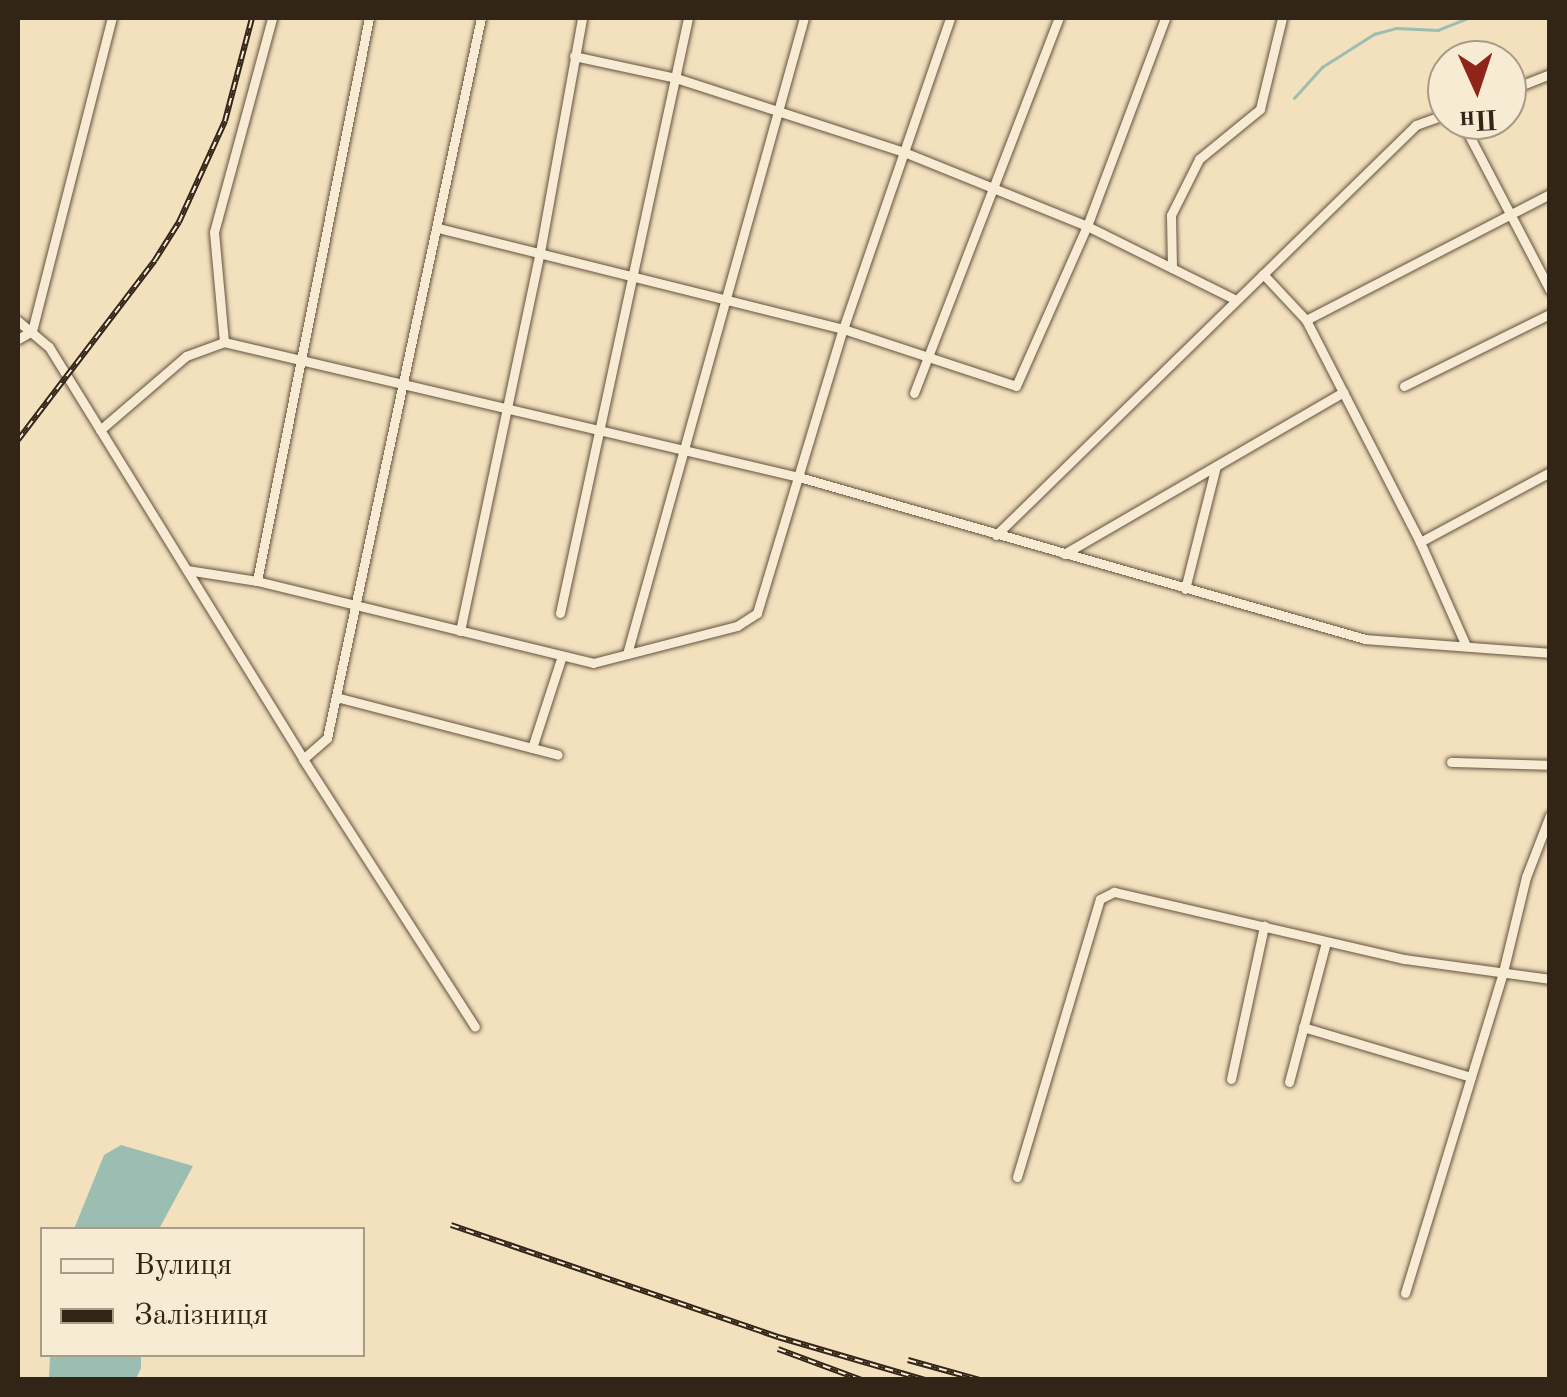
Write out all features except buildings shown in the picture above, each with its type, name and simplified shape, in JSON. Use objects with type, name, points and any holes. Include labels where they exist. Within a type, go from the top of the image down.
[{"type":"street","points":[[18,343],[32,332],[112,18]]},
{"type":"street","points":[[224,342],[214,232],[272,18]]},
{"type":"street","points":[[257,581],[368,18]]},
{"type":"street","points":[[303,760],[327,738],[481,18]]},
{"type":"street","points":[[460,631],[540,252],[582,18]]},
{"type":"street","points":[[560,613],[688,18]]},
{"type":"street","points":[[627,654],[804,18]]},
{"type":"street","points":[[188,570],[257,581],[560,659],[593,663],[737,626],[756,613],[843,329],[950,18]]},
{"type":"street","points":[[914,393],[1060,18]]},
{"type":"street","points":[[438,228],[843,329],[1016,386],[1087,226],[1166,18]]},
{"type":"street","points":[[1172,268],[1171,215],[1199,159],[1260,109],[1282,18]]},
{"type":"street","points":[[574,56],[676,78],[779,108],[904,152],[1087,226],[1236,300]]},
{"type":"street","points":[[996,535],[1416,126],[1427,122]]},
{"type":"street","points":[[1472,140],[1550,290]]},
{"type":"street","points":[[1306,320],[1550,194]]},
{"type":"street","points":[[1263,274],[1306,320],[1420,542],[1466,646]]},
{"type":"street","points":[[1404,386],[1550,314]]},
{"type":"street","points":[[18,321],[49,347],[303,760],[476,1027]]},
{"type":"street","points":[[100,430],[186,356],[224,342],[799,477],[1365,639],[1550,654]]},
{"type":"street","points":[[1064,554],[1343,392]]},
{"type":"street","points":[[1185,588],[1216,466]]},
{"type":"street","points":[[1420,542],[1550,472]]},
{"type":"street","points":[[532,748],[560,659]]},
{"type":"street","points":[[336,696],[558,755]]},
{"type":"street","points":[[1451,762],[1550,765]]},
{"type":"street","points":[[1405,1293],[1503,972],[1526,877],[1550,815]]},
{"type":"street","points":[[1018,1176],[1100,898],[1114,892],[1326,942],[1550,979]]},
{"type":"street","points":[[1230,1079],[1264,926]]},
{"type":"street","points":[[1289,1082],[1326,942]]},
{"type":"street","points":[[1304,1026],[1471,1077]]},
{"type":"water","points":[[121,1145],[193,1166],[160,1227],[75,1227],[104,1155]]},
{"type":"water","points":[[50,1357],[141,1357],[136,1379],[49,1379]]},
{"type":"waterway","points":[[1294,98],[1322,67],[1374,34],[1396,28],[1438,30],[1468,18]]},
{"type":"railway","points":[[18,440],[155,260],[179,222],[225,121],[252,18]]},
{"type":"railway","points":[[451,1225],[778,1337],[925,1380]]},
{"type":"railway","points":[[778,1349],[862,1380]]},
{"type":"railway","points":[[908,1360],[980,1380]]}]
